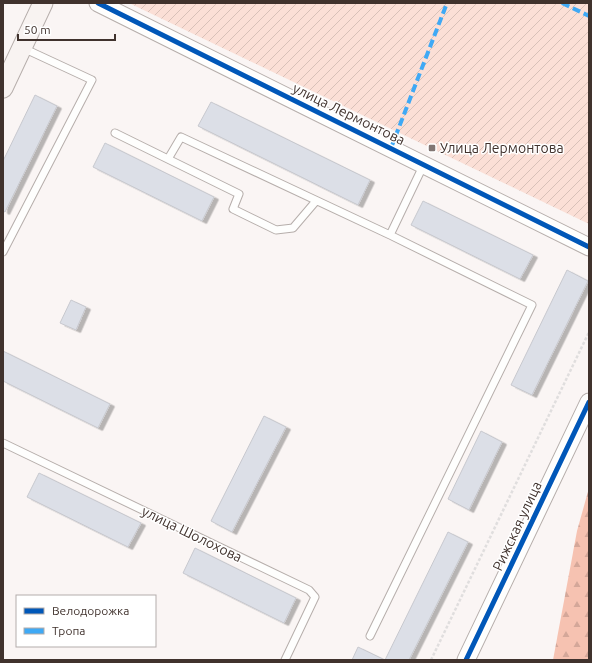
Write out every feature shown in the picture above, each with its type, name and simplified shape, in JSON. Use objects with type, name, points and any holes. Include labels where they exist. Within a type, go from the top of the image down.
[{"type":"main road","points":[[3,88],[7,70],[23,48],[43,3]]},
{"type":"street","name":"улица Лермонтова","points":[[98,3],[589,247]]},
{"type":"street","name":"Рижская улица","points":[[466,660],[589,402]]},
{"type":"lane","points":[[3,252],[92,80],[23,48]]},
{"type":"lane","points":[[115,133],[239,194],[233,209],[276,230],[293,228],[316,201]]},
{"type":"lane","points":[[168,159],[181,138],[390,235],[532,305],[370,636]]},
{"type":"lane","points":[[390,235],[424,164]]},
{"type":"lane","name":"улица Шолохова","points":[[3,443],[309,590],[315,597],[286,660]]},
{"type":"path","points":[[430,660],[589,332]]},
{"type":"green space","points":[[589,488],[589,660],[553,660],[577,531]]},
{"type":"shaded area","points":[[129,3],[589,3],[589,224]]},
{"type":"building","points":[[35,95],[57,106],[5,212],[3,211],[3,161]]},
{"type":"building","points":[[211,102],[370,180],[358,205],[198,126]]},
{"type":"building","points":[[105,143],[214,197],[202,221],[93,167]]},
{"type":"building","points":[[423,201],[533,255],[520,279],[411,225]]},
{"type":"building","points":[[567,270],[588,281],[532,395],[511,385]]},
{"type":"building","points":[[71,300],[86,307],[76,330],[60,323]]},
{"type":"building","points":[[3,351],[110,404],[98,428],[3,381]]},
{"type":"building","points":[[264,416],[286,427],[232,532],[211,521]]},
{"type":"building","points":[[481,431],[502,442],[469,510],[448,499]]},
{"type":"building","points":[[39,473],[141,523],[128,547],[27,497]]},
{"type":"building","points":[[448,532],[468,542],[409,660],[385,660]]},
{"type":"building","points":[[195,548],[296,598],[284,623],[183,573]]},
{"type":"building","points":[[358,647],[385,660],[352,660]]},
{"type":"marked path","points":[[391,148],[447,3]]},
{"type":"marked path","points":[[562,3],[589,16]]},
{"type":"cycle path","points":[[98,3],[589,247]]},
{"type":"cycle path","points":[[466,660],[589,402]]},
{"type":"place","name":"Улица Лермонтова","points":[[432,148]]}]
